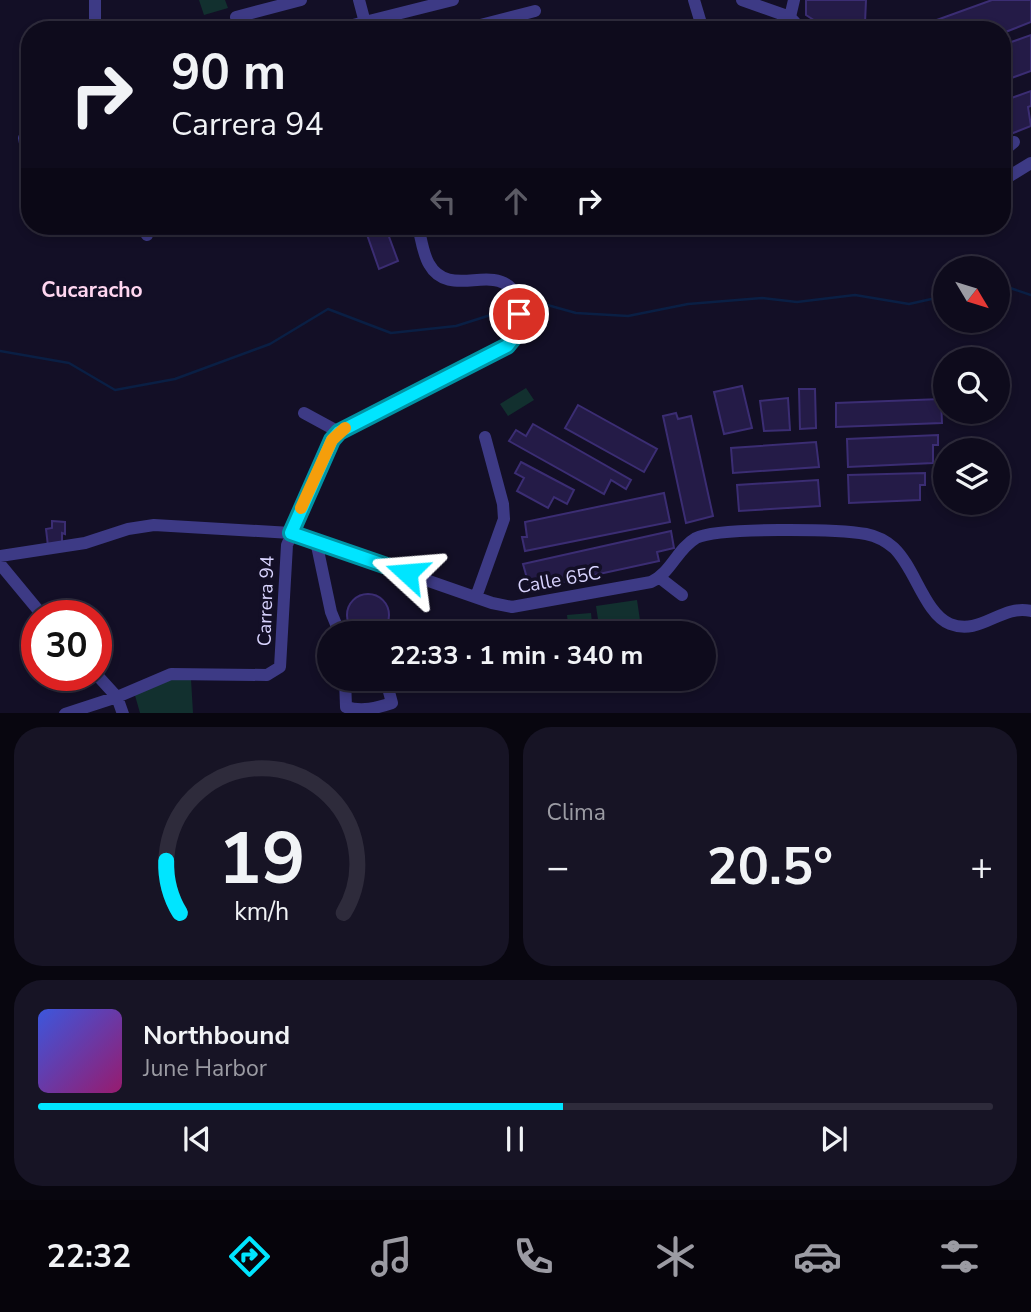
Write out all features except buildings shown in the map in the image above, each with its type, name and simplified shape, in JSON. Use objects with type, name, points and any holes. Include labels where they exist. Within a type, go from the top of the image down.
[{"type":"street","points":[[95,0],[95,21]]},
{"type":"street","points":[[236,17],[301,0]]},
{"type":"street","points":[[359,0],[365,21]]},
{"type":"street","points":[[380,21],[453,0]]},
{"type":"street","points":[[694,0],[700,21]]},
{"type":"street","points":[[742,0],[790,17],[794,21]]},
{"type":"street","points":[[790,17],[794,0]]},
{"type":"street","points":[[496,21],[535,11]]},
{"type":"street","points":[[1011,176],[1028,166]]},
{"type":"street","points":[[304,413],[339,432],[507,346],[516,335],[519,314],[514,294],[506,284],[495,279],[455,281],[429,265],[421,235]]},
{"type":"street","name":"Carrera 94","points":[[117,697],[172,674],[274,673],[282,661],[285,559],[291,533],[332,440],[339,432]]},
{"type":"street","points":[[475,597],[504,519],[503,503],[485,437]]},
{"type":"street","name":"Calle 65C","points":[[0,556],[85,543],[128,529],[154,525],[291,533],[475,597],[512,607],[660,578]]},
{"type":"street","points":[[682,595],[660,578],[688,543],[720,530],[864,534],[895,549],[934,612],[948,623],[970,628],[1010,611],[1031,611]]},
{"type":"street","points":[[316,541],[335,621]]},
{"type":"street","points":[[0,564],[30,600]]},
{"type":"street","points":[[112,691],[123,713]]},
{"type":"street","points":[[344,691],[346,707],[354,710],[372,709],[393,703],[389,691]]},
{"type":"street","points":[[65,713],[117,697]]},
{"type":"green space","points":[[199,0],[225,0],[228,8],[204,15]]},
{"type":"green space","points":[[526,388],[534,400],[508,416],[500,404]]},
{"type":"green space","points":[[637,600],[640,621],[598,621],[596,606]]},
{"type":"green space","points":[[591,613],[592,621],[568,621],[567,615]]},
{"type":"green space","points":[[191,679],[193,713],[140,713],[134,692],[161,680]]},
{"type":"waterway","points":[[1010,288],[1031,295]]},
{"type":"waterway","points":[[522,305],[533,301],[576,313],[628,316],[688,304],[762,298],[797,302],[855,295],[909,304],[933,299]]},
{"type":"waterway","points":[[0,351],[69,363],[115,390],[175,379],[270,344],[328,309],[391,333],[456,326],[516,307]]},
{"type":"slow traffic","points":[[301,508],[332,440],[345,428]]},
{"type":"district","name":"Cucaracho","points":[[92,290]]},
{"type":"route","points":[[407,573],[291,533],[311,484],[332,440],[339,432],[497,353],[513,341],[518,329],[519,314]]}]
